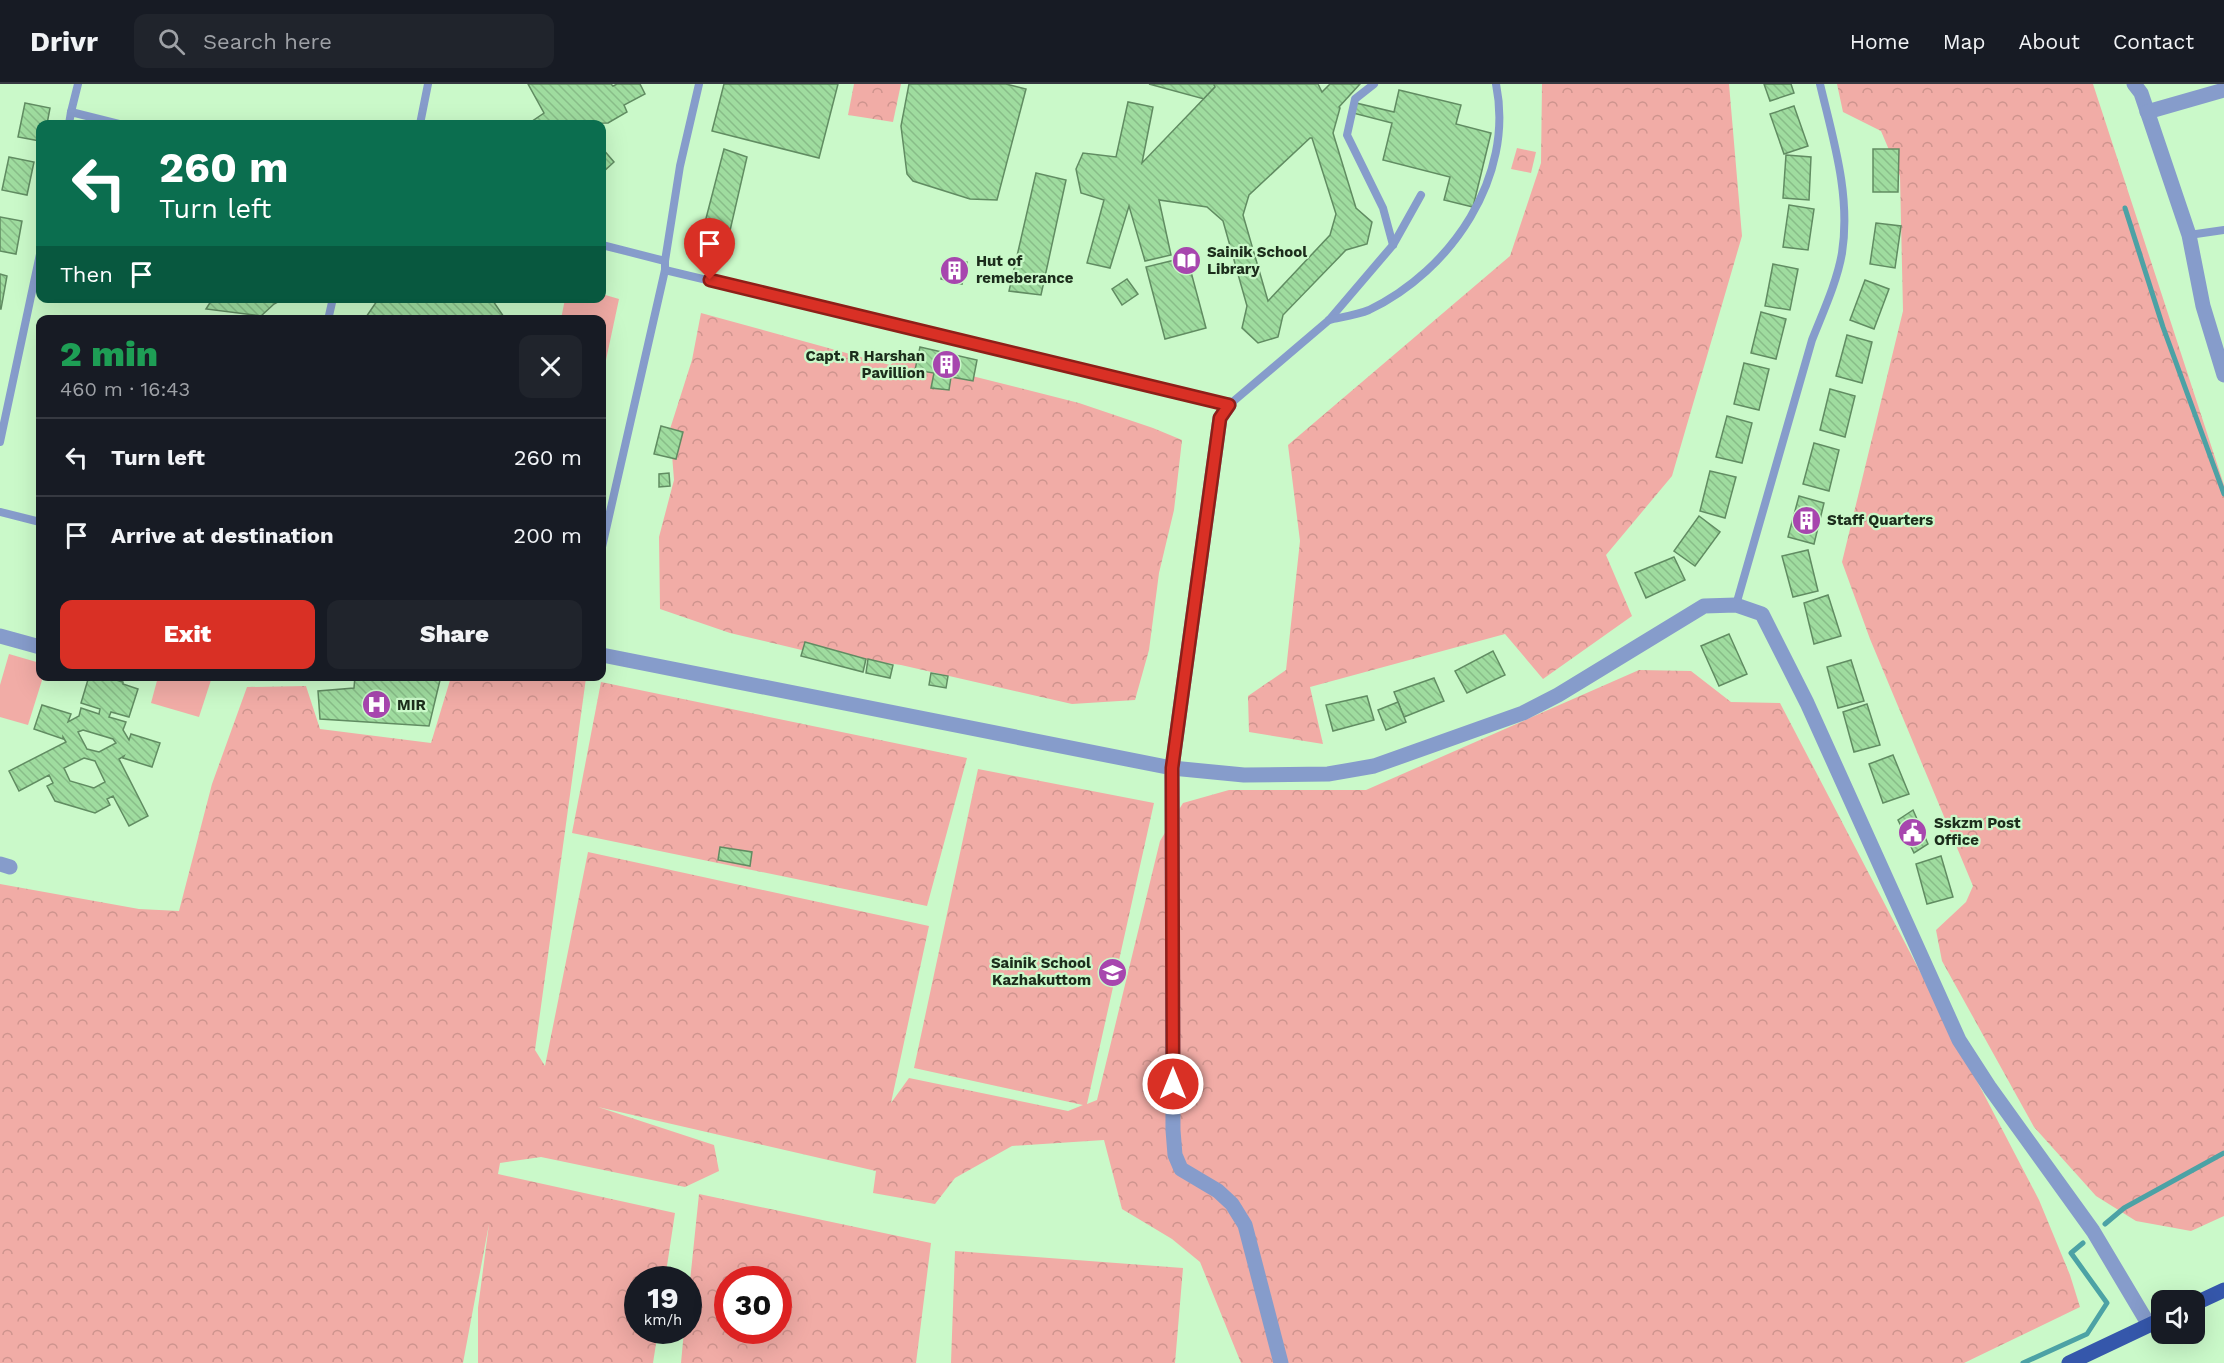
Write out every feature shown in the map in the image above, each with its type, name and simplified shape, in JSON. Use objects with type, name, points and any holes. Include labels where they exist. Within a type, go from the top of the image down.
[{"type":"main road","points":[[2205,1299],[2224,1290]]},
{"type":"main road","points":[[2069,1363],[2151,1324]]},
{"type":"street","points":[[2134,84],[2141,93],[2189,236],[2203,306],[2224,375]]},
{"type":"street","points":[[2147,111],[2224,90]]},
{"type":"street","points":[[1229,405],[1220,418],[1172,768],[1173,1130],[1175,1155],[1181,1169],[1225,1197],[1245,1225],[1281,1363]]},
{"type":"street","points":[[606,656],[1172,768],[1244,775],[1328,774],[1374,766],[1523,713],[1558,695],[1704,606],[1736,605],[1762,614],[1807,703],[1959,1040],[1990,1088],[2151,1316]]},
{"type":"street","points":[[0,636],[36,646]]},
{"type":"lane","points":[[70,120],[78,84]]},
{"type":"lane","points":[[421,120],[428,84]]},
{"type":"lane","points":[[606,529],[665,270],[680,166],[699,84]]},
{"type":"lane","points":[[1374,84],[1355,99],[1347,135],[1383,208],[1393,245]]},
{"type":"lane","points":[[1329,320],[1367,311],[1401,293],[1431,268],[1457,238],[1478,204],[1493,161],[1499,123],[1496,84]]},
{"type":"lane","points":[[1736,605],[1812,340],[1827,303],[1842,253],[1844,210],[1841,170],[1820,84]]},
{"type":"lane","points":[[71,112],[103,120]]},
{"type":"lane","points":[[665,270],[1229,405],[1329,320],[1393,245],[1421,195]]},
{"type":"lane","points":[[2189,236],[2224,230]]},
{"type":"lane","points":[[606,246],[665,261]]},
{"type":"lane","points":[[0,442],[36,273]]},
{"type":"lane","points":[[0,512],[36,521]]},
{"type":"green space","points":[[854,84],[901,84],[893,122],[848,115]]},
{"type":"green space","points":[[1542,84],[1729,84],[1742,236],[1672,476],[1606,555],[1632,616],[1543,679],[1505,634],[1310,687],[1323,744],[1249,732],[1248,696],[1286,670],[1300,541],[1288,445],[1510,256],[1541,163]]},
{"type":"green space","points":[[1837,84],[2093,84],[2224,485],[2224,1216],[2191,1231],[2136,1221],[2096,1196],[2034,1127],[1942,961],[1936,930],[1966,902],[1973,886],[1870,639],[1842,562],[1903,311],[1900,176],[1881,131],[1843,112]]},
{"type":"green space","points":[[1517,148],[1536,152],[1531,173],[1511,169]]},
{"type":"green space","points":[[606,295],[619,299],[606,360],[606,315],[562,315],[564,303],[606,303]]},
{"type":"green space","points":[[701,313],[890,365],[906,353],[972,376],[1079,403],[1182,440],[1174,510],[1159,573],[1149,650],[1135,700],[1072,704],[901,665],[810,652],[730,633],[660,609],[659,537],[674,480],[670,429],[692,360]]},
{"type":"green space","points":[[9,654],[36,662],[36,681],[42,681],[28,725],[0,717],[0,685]]},
{"type":"green space","points":[[1639,670],[1691,671],[1731,702],[1780,703],[2039,1200],[2070,1275],[2080,1307],[1964,1363],[1241,1363],[1200,1262],[1172,1239],[1122,1209],[1104,1140],[1012,1146],[955,1178],[935,1204],[873,1193],[876,1171],[598,1107],[714,1145],[719,1171],[685,1187],[541,1157],[500,1163],[498,1174],[675,1213],[667,1266],[624,1266],[624,1344],[656,1344],[653,1363],[478,1363],[478,1308],[489,1224],[463,1363],[0,1363],[0,884],[139,909],[179,911],[212,784],[247,687],[306,686],[320,729],[431,743],[450,681],[586,681],[535,1050],[545,1066],[588,852],[929,926],[891,1103],[909,1078],[1068,1111],[1083,1105],[914,1068],[978,769],[1154,803],[1087,1104],[1097,1100],[1160,841],[1183,803],[1229,790],[1366,790]]},
{"type":"green space","points":[[157,681],[211,681],[199,717],[151,703]]},
{"type":"green space","points":[[601,682],[967,758],[927,906],[572,833]]},
{"type":"green space","points":[[699,1194],[931,1243],[916,1363],[681,1363],[683,1344],[702,1344],[702,1266],[692,1266]]},
{"type":"green space","points":[[955,1251],[1183,1268],[1175,1363],[951,1363]]},
{"type":"building","points":[[528,84],[611,84],[613,86],[640,84],[645,94],[624,105],[627,112],[608,123],[606,120],[534,120],[544,113]]},
{"type":"building","points":[[724,84],[838,84],[819,158],[712,131]]},
{"type":"building","points":[[909,84],[1006,84],[1026,89],[997,200],[970,199],[913,181],[907,174],[901,126]]},
{"type":"building","points":[[1149,84],[1214,84],[1215,87],[1204,99]]},
{"type":"building","points":[[1214,84],[1318,84],[1322,92],[1330,84],[1360,84],[1339,107],[1333,133],[1356,208],[1372,222],[1367,244],[1346,250],[1283,315],[1278,337],[1258,343],[1242,328],[1247,306],[1223,221],[1207,207],[1159,200],[1171,255],[1145,261],[1129,206],[1110,268],[1087,263],[1104,200],[1081,193],[1076,169],[1083,153],[1116,157],[1128,102],[1153,107],[1142,163],[1215,87]],"holes":[[[1312,138],[1336,214],[1330,235],[1268,301],[1243,215],[1249,195]]]},
{"type":"building","points":[[1764,84],[1791,84],[1794,93],[1770,101]]},
{"type":"building","points":[[1399,90],[1461,105],[1456,124],[1491,133],[1473,207],[1444,200],[1450,177],[1383,160],[1392,123],[1353,113],[1356,103],[1394,112]]},
{"type":"building","points":[[25,103],[50,108],[48,120],[36,120],[36,140],[18,137]]},
{"type":"building","points":[[1794,106],[1808,146],[1784,154],[1770,114]]},
{"type":"building","points":[[724,149],[747,157],[729,235],[703,230]]},
{"type":"building","points":[[1873,149],[1899,149],[1898,192],[1873,192]]},
{"type":"building","points":[[606,153],[614,162],[606,169]]},
{"type":"building","points":[[1786,155],[1811,157],[1809,200],[1783,198]]},
{"type":"building","points":[[9,157],[34,162],[27,195],[2,190]]},
{"type":"building","points":[[1036,173],[1066,180],[1041,295],[1009,291]]},
{"type":"building","points":[[1789,205],[1814,209],[1808,250],[1783,247]]},
{"type":"building","points":[[0,217],[22,221],[16,254],[0,251]]},
{"type":"building","points":[[1876,223],[1901,226],[1895,268],[1870,264]]},
{"type":"building","points":[[1187,257],[1206,328],[1165,339],[1146,267]]},
{"type":"building","name":"Hut of remeberance","points":[[947,259],[967,262],[962,284],[941,279]]},
{"type":"building","points":[[1773,264],[1798,269],[1790,310],[1765,306]]},
{"type":"building","points":[[0,274],[7,276],[1,309],[0,309]]},
{"type":"building","points":[[1127,279],[1138,294],[1122,305],[1112,289]]},
{"type":"building","points":[[1865,280],[1889,289],[1874,329],[1850,320]]},
{"type":"building","points":[[210,303],[276,303],[262,315],[206,309]]},
{"type":"building","points":[[376,303],[494,303],[503,315],[367,315]]},
{"type":"building","points":[[1761,312],[1786,319],[1776,359],[1751,353]]},
{"type":"building","points":[[1847,335],[1872,342],[1862,383],[1836,376]]},
{"type":"building","name":"Capt. R Harshan Pavillion","points":[[920,347],[977,360],[973,381],[951,377],[949,390],[931,388],[934,373],[915,370]]},
{"type":"building","points":[[1744,363],[1769,369],[1759,410],[1734,404]]},
{"type":"building","points":[[1830,389],[1855,396],[1845,437],[1820,430]]},
{"type":"building","points":[[1727,416],[1752,423],[1742,463],[1716,457]]},
{"type":"building","points":[[661,426],[683,432],[676,459],[654,454]]},
{"type":"building","name":"Staff Quarters","points":[[1814,443],[1839,450],[1829,491],[1803,484]]},
{"type":"building","points":[[1710,471],[1736,477],[1725,518],[1700,511]]},
{"type":"building","points":[[669,473],[670,486],[659,487],[659,474]]},
{"type":"building","name":"Staff Quarters","points":[[1799,496],[1824,503],[1814,544],[1788,537]]},
{"type":"building","points":[[1699,516],[1720,532],[1695,566],[1674,551]]},
{"type":"building","name":"Staff Quarters","points":[[1808,550],[1818,591],[1793,597],[1782,556]]},
{"type":"building","points":[[1674,557],[1685,580],[1646,598],[1635,573]]},
{"type":"building","points":[[1828,595],[1841,636],[1814,644],[1804,603]]},
{"type":"building","points":[[1729,634],[1747,674],[1719,686],[1701,646]]},
{"type":"building","points":[[805,642],[866,659],[863,672],[801,656]]},
{"type":"building","points":[[1493,651],[1505,675],[1467,693],[1455,671]]},
{"type":"building","points":[[868,659],[893,665],[890,678],[866,673]]},
{"type":"building","points":[[1851,660],[1864,701],[1838,708],[1827,667]]},
{"type":"building","points":[[931,673],[948,676],[946,688],[929,685]]},
{"type":"building","points":[[1434,678],[1444,701],[1404,717],[1394,692]]},
{"type":"building","points":[[88,681],[120,681],[138,689],[129,717],[111,712],[109,717],[126,722],[123,730],[129,740],[131,734],[160,743],[152,767],[123,758],[124,756],[119,759],[148,816],[129,826],[113,796],[107,799],[110,805],[95,813],[55,801],[47,786],[53,783],[49,775],[19,791],[9,771],[66,742],[63,737],[63,739],[34,729],[42,705],[71,714],[68,722],[79,716],[81,708],[99,714],[100,709],[81,703]],"holes":[[[83,730],[113,739],[116,743],[99,752],[87,749],[78,732]],[[84,758],[95,761],[105,782],[94,788],[70,781],[64,768]]]},
{"type":"building","name":"MIR","points":[[355,681],[440,681],[429,726],[320,719],[318,691],[354,688]]},
{"type":"building","points":[[1367,696],[1374,720],[1333,731],[1326,705]]},
{"type":"building","points":[[1398,702],[1406,722],[1386,730],[1378,710]]},
{"type":"building","points":[[1867,704],[1880,745],[1854,752],[1843,712]]},
{"type":"building","points":[[1893,755],[1909,794],[1883,803],[1869,764]]},
{"type":"building","name":"Sskzm Post Office","points":[[1913,810],[1928,844],[1914,853],[1898,820]]},
{"type":"building","points":[[720,847],[752,852],[750,866],[718,860]]},
{"type":"building","points":[[1941,856],[1953,897],[1927,904],[1916,864]]},
{"type":"waterway","points":[[2125,208],[2163,327],[2224,494]]},
{"type":"waterway","points":[[2105,1224],[2124,1208],[2224,1153]]},
{"type":"waterway","points":[[2023,1363],[2087,1334],[2107,1303],[2071,1253],[2083,1243]]},
{"type":"place","name":"Sainik School Library","points":[[1186,261]]},
{"type":"place","name":"Hut of remeberance","points":[[955,270]]},
{"type":"place","name":"Capt. R Harshan Pavillion","points":[[946,365]]},
{"type":"place","name":"Staff Quarters","points":[[1806,520]]},
{"type":"place","name":"MIR","points":[[376,705]]},
{"type":"place","name":"Sskzm Post Office","points":[[1913,832]]},
{"type":"place","name":"Sainik School Kazhakuttom","points":[[1112,972]]},
{"type":"route","points":[[710,280],[1229,405],[1220,418],[1172,768],[1173,1084]]}]
